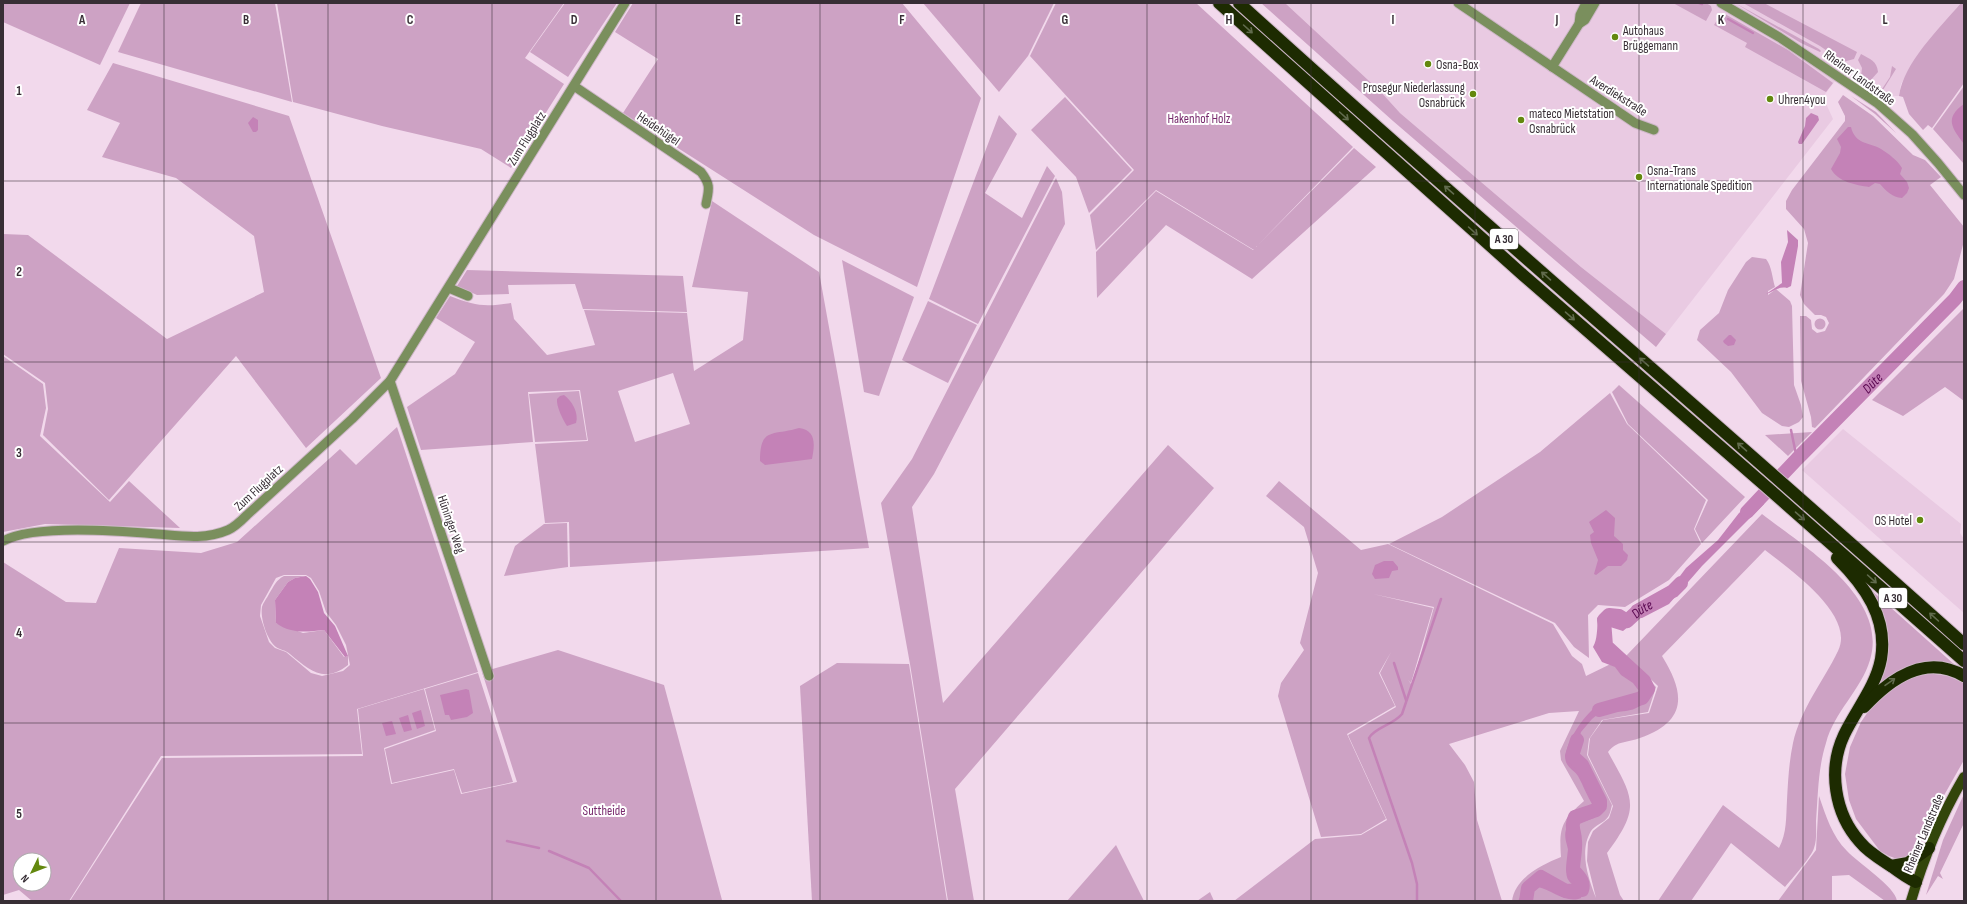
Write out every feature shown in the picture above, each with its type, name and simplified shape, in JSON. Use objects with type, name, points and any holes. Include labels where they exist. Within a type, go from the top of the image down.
[{"type":"highway","name":"A 30","points":[[1219,3],[1512,265],[1778,496],[1964,661]]},
{"type":"highway","name":"A 30","points":[[1239,3],[1428,173],[1788,487],[1964,644]]},
{"type":"highway","points":[[1821,535],[1828,550],[1853,574],[1866,591],[1875,606],[1881,627],[1881,658],[1877,674],[1839,747],[1834,764],[1836,792],[1840,809],[1848,826],[1860,842],[1876,857],[1916,882]]},
{"type":"highway","points":[[1853,720],[1878,693],[1899,676],[1917,669],[1937,667],[1957,672],[1964,676]]},
{"type":"highway","points":[[1891,866],[1908,863],[1929,848]]},
{"type":"main road","name":"Rheiner Landstraße","points":[[1911,901],[1916,882],[1929,848],[1942,818],[1964,777]]},
{"type":"street","name":"Zum Flugplatz","points":[[3,541],[36,533],[66,530],[138,532],[200,537],[229,530],[352,419],[390,381],[626,3]]},
{"type":"street","name":"Averdiekstraße","points":[[1458,3],[1635,123],[1654,130]]},
{"type":"street","points":[[1579,24],[1580,15],[1586,3]]},
{"type":"street","points":[[1552,67],[1579,24],[1585,20],[1595,3]]},
{"type":"street","name":"Rheiner Landstraße","points":[[1721,3],[1779,37],[1877,103],[1912,134],[1964,195]]},
{"type":"street","name":"Heidehügel","points":[[574,86],[701,172],[707,179],[709,187],[706,204]]},
{"type":"street","points":[[449,288],[468,296]]},
{"type":"street","name":"Hüninger Weg","points":[[390,381],[489,676]]},
{"type":"shaded area","points":[[1285,3],[1961,3],[1916,58],[1901,84],[1899,96],[1891,96],[1847,65],[1823,97],[1833,119],[1666,334],[1581,267],[1400,113],[1381,92]]},
{"type":"shaded area","points":[[1843,429],[1961,524],[1960,533],[1964,539],[1964,613],[1802,470]]},
{"type":"green space","points":[[3,3],[130,3],[100,65],[3,22]]},
{"type":"green space","points":[[141,3],[275,3],[292,102],[118,52]]},
{"type":"green space","points":[[277,3],[564,3],[525,58],[564,84],[511,168],[481,149],[382,126],[293,102]]},
{"type":"green space","points":[[565,3],[617,3],[568,77],[530,52]]},
{"type":"green space","points":[[633,3],[902,3],[981,98],[917,287],[814,235],[623,113],[658,59],[615,32]]},
{"type":"green space","points":[[923,3],[1054,3],[1028,56],[999,92]]},
{"type":"green space","name":"Hakenhof Holz","points":[[1056,3],[1196,3],[1353,147],[1256,247],[1354,148],[1376,167],[1252,279],[1166,225],[1097,298],[1096,252],[1156,191],[1254,250],[1156,190],[1096,250],[1090,215],[1134,170],[1030,56]]},
{"type":"green space","points":[[1261,3],[1285,3],[1381,92],[1400,113],[1581,267],[1666,334],[1656,347],[1393,121]]},
{"type":"green space","points":[[1673,3],[1706,3],[1711,6],[1712,10],[1706,21]]},
{"type":"green space","points":[[1735,3],[1821,51],[1820,52],[1801,43]]},
{"type":"green space","points":[[1743,3],[1764,3],[1857,52],[1854,59],[1843,62],[1820,46]]},
{"type":"green space","points":[[1961,3],[1964,3],[1964,83],[1932,128],[1928,125],[1923,130],[1909,114],[1903,97],[1899,96],[1902,83],[1915,58]]},
{"type":"green space","points":[[1721,14],[1725,14],[1788,50],[1833,83],[1826,92],[1745,47],[1747,43],[1714,25]]},
{"type":"green space","points":[[1861,54],[1872,61],[1877,68],[1878,72],[1870,81],[1861,76],[1862,68],[1858,60]]},
{"type":"green space","points":[[113,63],[289,116],[381,378],[306,448],[236,356],[109,500],[43,435],[48,409],[45,383],[3,354],[3,234],[28,235],[167,339],[264,292],[254,236],[176,178],[102,157],[120,123],[87,110]]},
{"type":"green space","points":[[1892,66],[1896,69],[1883,90],[1882,89],[1890,77]]},
{"type":"green space","points":[[1964,86],[1964,164],[1933,129]]},
{"type":"green space","points":[[1843,95],[1873,116],[1913,155],[1925,160],[1941,177],[1930,185],[1964,227],[1964,241],[1954,279],[1944,294],[1815,428],[1812,427],[1811,417],[1801,381],[1800,316],[1806,316],[1811,320],[1812,329],[1817,333],[1825,331],[1829,323],[1826,317],[1815,315],[1804,304],[1800,295],[1808,243],[1804,229],[1786,209],[1786,201],[1792,190],[1845,121],[1845,116],[1838,102]]},
{"type":"green space","points":[[1851,96],[1876,112],[1896,133],[1875,114]]},
{"type":"green space","points":[[1065,97],[1132,170],[1089,213],[1076,177],[1031,130]]},
{"type":"green space","points":[[999,115],[1017,134],[985,193],[1022,218],[1047,166],[1055,176],[978,324],[929,299]]},
{"type":"green space","points":[[1056,178],[1062,192],[1065,224],[934,474],[912,507],[943,703],[1168,445],[1214,488],[955,789],[974,901],[948,901],[910,664],[881,503],[912,459]]},
{"type":"green space","points":[[712,201],[819,272],[869,548],[570,567],[569,522],[545,523],[535,444],[588,441],[580,390],[528,392],[533,442],[421,450],[407,407],[455,374],[475,342],[436,318],[450,296],[480,305],[511,303],[514,319],[547,355],[595,345],[584,310],[687,313],[694,371],[743,340],[748,292],[692,287]],"holes":[[[673,373],[690,424],[635,442],[618,391]]]},
{"type":"green space","points":[[1752,257],[1766,259],[1770,265],[1775,287],[1768,291],[1768,295],[1776,289],[1790,301],[1792,306],[1794,385],[1801,405],[1803,417],[1799,422],[1789,427],[1782,426],[1762,413],[1731,372],[1697,340],[1700,330],[1719,313],[1728,290],[1746,262]]},
{"type":"green space","points":[[842,260],[914,297],[879,396],[864,392]]},
{"type":"green space","points":[[467,270],[683,276],[687,312],[583,309],[575,284],[508,285],[509,294],[477,295],[457,286]]},
{"type":"green space","points":[[928,301],[977,325],[948,383],[902,360]]},
{"type":"green space","points":[[1964,308],[1964,401],[1945,387],[1903,416],[1872,400]]},
{"type":"green space","points":[[1818,319],[1822,319],[1824,320],[1824,328],[1818,329],[1815,326],[1815,322]]},
{"type":"green space","points":[[3,356],[43,384],[46,408],[40,436],[110,502],[129,481],[180,528],[45,524],[3,532]]},
{"type":"green space","points":[[1619,385],[1745,497],[1702,543],[1695,529],[1708,500],[1628,424],[1612,392]]},
{"type":"green space","points":[[579,391],[587,440],[535,442],[529,394]]},
{"type":"green space","points":[[1610,393],[1627,424],[1706,500],[1694,529],[1701,544],[1669,580],[1625,607],[1598,605],[1588,615],[1589,658],[1574,647],[1555,623],[1389,544],[1442,517],[1540,452]]},
{"type":"green space","points":[[397,427],[478,672],[357,709],[362,754],[161,756],[69,901],[32,901],[21,892],[52,892],[52,852],[12,852],[13,892],[3,895],[3,562],[66,602],[96,603],[119,548],[201,553],[237,542],[340,449],[356,465]],"holes":[[[284,575],[306,575],[311,578],[319,591],[326,612],[336,625],[346,645],[350,665],[343,671],[322,676],[311,673],[286,652],[275,648],[269,642],[260,616],[261,605],[276,578]]]},
{"type":"green space","points":[[1812,432],[1788,456],[1765,435]]},
{"type":"green space","points":[[1279,481],[1361,550],[1388,544],[1553,624],[1572,656],[1582,664],[1586,676],[1625,657],[1656,687],[1648,712],[1602,720],[1589,739],[1587,755],[1612,805],[1608,817],[1591,831],[1587,839],[1585,856],[1586,864],[1590,882],[1596,898],[1587,861],[1588,842],[1593,831],[1609,818],[1613,806],[1588,755],[1590,738],[1603,720],[1649,713],[1658,686],[1626,656],[1762,514],[1820,558],[1839,576],[1855,595],[1867,615],[1873,637],[1870,660],[1866,671],[1835,721],[1823,752],[1819,782],[1816,842],[1806,862],[1785,887],[1731,843],[1691,901],[1658,901],[1723,805],[1779,848],[1782,842],[1785,831],[1793,743],[1801,718],[1838,651],[1841,637],[1838,623],[1829,608],[1817,594],[1765,550],[1662,656],[1670,669],[1678,694],[1678,704],[1674,714],[1667,723],[1656,731],[1636,740],[1615,745],[1608,752],[1624,781],[1630,803],[1629,813],[1625,824],[1607,853],[1620,895],[1624,901],[1512,901],[1518,886],[1530,873],[1537,868],[1561,857],[1561,832],[1563,826],[1570,814],[1584,801],[1561,760],[1560,751],[1579,711],[1549,713],[1449,744],[1465,765],[1474,782],[1477,820],[1502,901],[1234,901],[1315,839],[1361,835],[1387,820],[1348,735],[1396,707],[1380,673],[1391,652],[1379,673],[1395,706],[1347,734],[1386,819],[1361,834],[1321,837],[1278,696],[1281,683],[1304,650],[1300,643],[1318,573],[1304,527],[1266,496]],"holes":[[[1373,594],[1434,607],[1412,685],[1408,680],[1411,683],[1433,608]]]},
{"type":"green space","points":[[567,523],[568,567],[504,576],[515,546],[544,524]]},
{"type":"green space","points":[[284,576],[306,576],[295,578],[288,582],[275,600],[276,623],[303,633],[324,630],[344,657],[348,656],[348,665],[339,671],[331,674],[324,674],[310,670],[288,653],[276,647],[267,634],[263,623],[262,607],[275,584]]},
{"type":"green space","points":[[1870,589],[1956,666],[1935,662],[1916,664],[1888,677],[1880,684],[1887,658],[1888,635],[1883,612]]},
{"type":"green space","name":"Suttheide","points":[[558,650],[664,685],[722,900],[731,901],[70,901],[162,758],[363,756],[358,709],[424,689],[435,730],[384,748],[391,784],[454,770],[461,794],[517,782],[482,672]]},
{"type":"green space","points":[[837,663],[909,664],[947,901],[812,901],[800,686]]},
{"type":"green space","points":[[478,673],[513,782],[462,793],[454,769],[392,783],[385,749],[436,731],[425,689]]},
{"type":"green space","points":[[1928,673],[1948,676],[1964,683],[1964,760],[1934,813],[1918,848],[1906,858],[1897,859],[1880,851],[1856,819],[1849,800],[1845,774],[1850,747],[1861,722],[1874,703],[1874,700],[1912,676]]},
{"type":"green space","points":[[1964,794],[1964,823],[1940,873],[1943,879],[1938,876],[1926,895],[1943,840]]},
{"type":"green space","points":[[1819,796],[1837,839],[1852,856],[1890,889],[1895,895],[1897,901],[1885,901],[1849,875],[1832,876],[1832,901],[1778,901],[1816,850]]},
{"type":"green space","points":[[1116,845],[1144,901],[1067,901]]},
{"type":"green space","points":[[1210,892],[1214,901],[1197,901]]},
{"type":"water","points":[[1964,104],[1964,144],[1953,128],[1952,119],[1958,109]]},
{"type":"water","points":[[1811,113],[1818,116],[1819,120],[1802,144],[1799,144],[1798,142],[1805,126],[1806,118]]},
{"type":"water","points":[[253,117],[258,120],[258,130],[256,132],[253,132],[248,123]]},
{"type":"water","points":[[1848,127],[1851,127],[1853,133],[1859,140],[1881,149],[1893,157],[1900,165],[1902,168],[1900,174],[1907,182],[1909,188],[1907,193],[1902,198],[1890,193],[1880,184],[1875,183],[1869,187],[1859,185],[1843,180],[1834,173],[1831,169],[1840,153],[1841,147],[1837,139]]},
{"type":"water","points":[[1787,230],[1798,240],[1791,286],[1787,288],[1778,288],[1766,294],[1782,283],[1781,262],[1788,242]]},
{"type":"water","points":[[1729,335],[1736,340],[1734,345],[1728,346],[1723,341]]},
{"type":"water","points":[[564,395],[570,400],[577,415],[576,423],[567,426],[560,413],[557,402],[557,399],[560,396]]},
{"type":"water","points":[[799,428],[805,429],[809,432],[813,439],[814,448],[812,459],[765,465],[760,461],[762,443],[765,438],[775,433]]},
{"type":"water","points":[[1757,498],[1764,504],[1702,566],[1669,604],[1642,618],[1639,618],[1623,631],[1607,626],[1605,628],[1606,642],[1612,656],[1629,670],[1649,693],[1642,705],[1637,708],[1624,711],[1603,710],[1592,719],[1581,732],[1573,760],[1583,772],[1586,782],[1600,807],[1599,813],[1594,818],[1577,825],[1573,833],[1575,844],[1572,873],[1582,889],[1581,898],[1564,898],[1538,887],[1532,890],[1525,901],[1518,901],[1528,884],[1538,878],[1565,892],[1573,891],[1575,887],[1568,880],[1566,875],[1569,854],[1565,837],[1566,828],[1574,820],[1593,810],[1593,806],[1578,776],[1566,762],[1568,747],[1577,728],[1597,706],[1609,703],[1631,703],[1641,697],[1639,691],[1633,683],[1621,675],[1615,667],[1602,662],[1593,647],[1596,640],[1599,620],[1610,618],[1620,621],[1629,616],[1632,606],[1638,603],[1648,606],[1665,596],[1686,568],[1718,540],[1739,513]]},
{"type":"water","points":[[1606,510],[1615,518],[1614,536],[1623,544],[1623,550],[1628,555],[1627,560],[1621,566],[1608,566],[1596,575],[1594,574],[1598,560],[1591,543],[1590,535],[1594,532],[1589,522]]},
{"type":"water","points":[[1384,561],[1393,561],[1398,567],[1398,570],[1392,571],[1389,578],[1375,579],[1372,574],[1375,565]]},
{"type":"water","points":[[306,576],[310,579],[318,592],[324,613],[335,626],[348,656],[345,657],[324,630],[305,632],[293,631],[276,623],[275,600],[288,582],[295,578]]},
{"type":"water","points":[[466,689],[469,690],[473,713],[467,717],[451,720],[449,715],[445,715],[440,695]]},
{"type":"water","points":[[421,710],[425,726],[417,729],[412,713]]},
{"type":"water","points":[[408,715],[412,730],[404,732],[399,718]]},
{"type":"water","points":[[392,721],[396,734],[386,736],[382,723]]},
{"type":"waterway","points":[[1728,19],[1753,33]]},
{"type":"waterway","name":"Düte","points":[[1747,512],[1797,459],[1955,299],[1964,287]]},
{"type":"waterway","points":[[1791,430],[1797,459]]},
{"type":"waterway","name":"Düte","points":[[1599,710],[1642,698],[1648,689],[1644,681],[1606,646],[1604,620],[1609,615],[1619,616],[1627,621],[1639,610],[1673,591],[1681,583]]},
{"type":"waterway","points":[[1417,901],[1417,884],[1412,863],[1369,738],[1375,732],[1394,721],[1402,714],[1441,599]]},
{"type":"waterway","points":[[1394,663],[1406,700]]},
{"type":"waterway","name":"Düte","points":[[1526,901],[1528,888],[1541,877],[1566,891],[1582,890],[1583,887],[1582,881],[1573,870],[1575,845],[1573,824],[1575,817],[1596,810],[1600,806],[1600,801],[1582,765],[1572,756],[1577,740]]},
{"type":"waterway","points":[[507,841],[539,848]]},
{"type":"waterway","points":[[549,851],[589,868],[621,901]]},
{"type":"place","name":"Autohaus Brüggemann","points":[[1615,37]]},
{"type":"place","name":"Osna-Box","points":[[1428,64]]},
{"type":"place","name":"Prosegur Niederlassung Osnabrück","points":[[1473,94]]},
{"type":"place","name":"Uhren4you","points":[[1770,99]]},
{"type":"place","name":"mateco Mietstation Osnabrück","points":[[1521,120]]},
{"type":"place","name":"Osna-Trans Internationale Spedition","points":[[1639,177]]},
{"type":"place","name":"OS Hotel","points":[[1920,520]]}]
